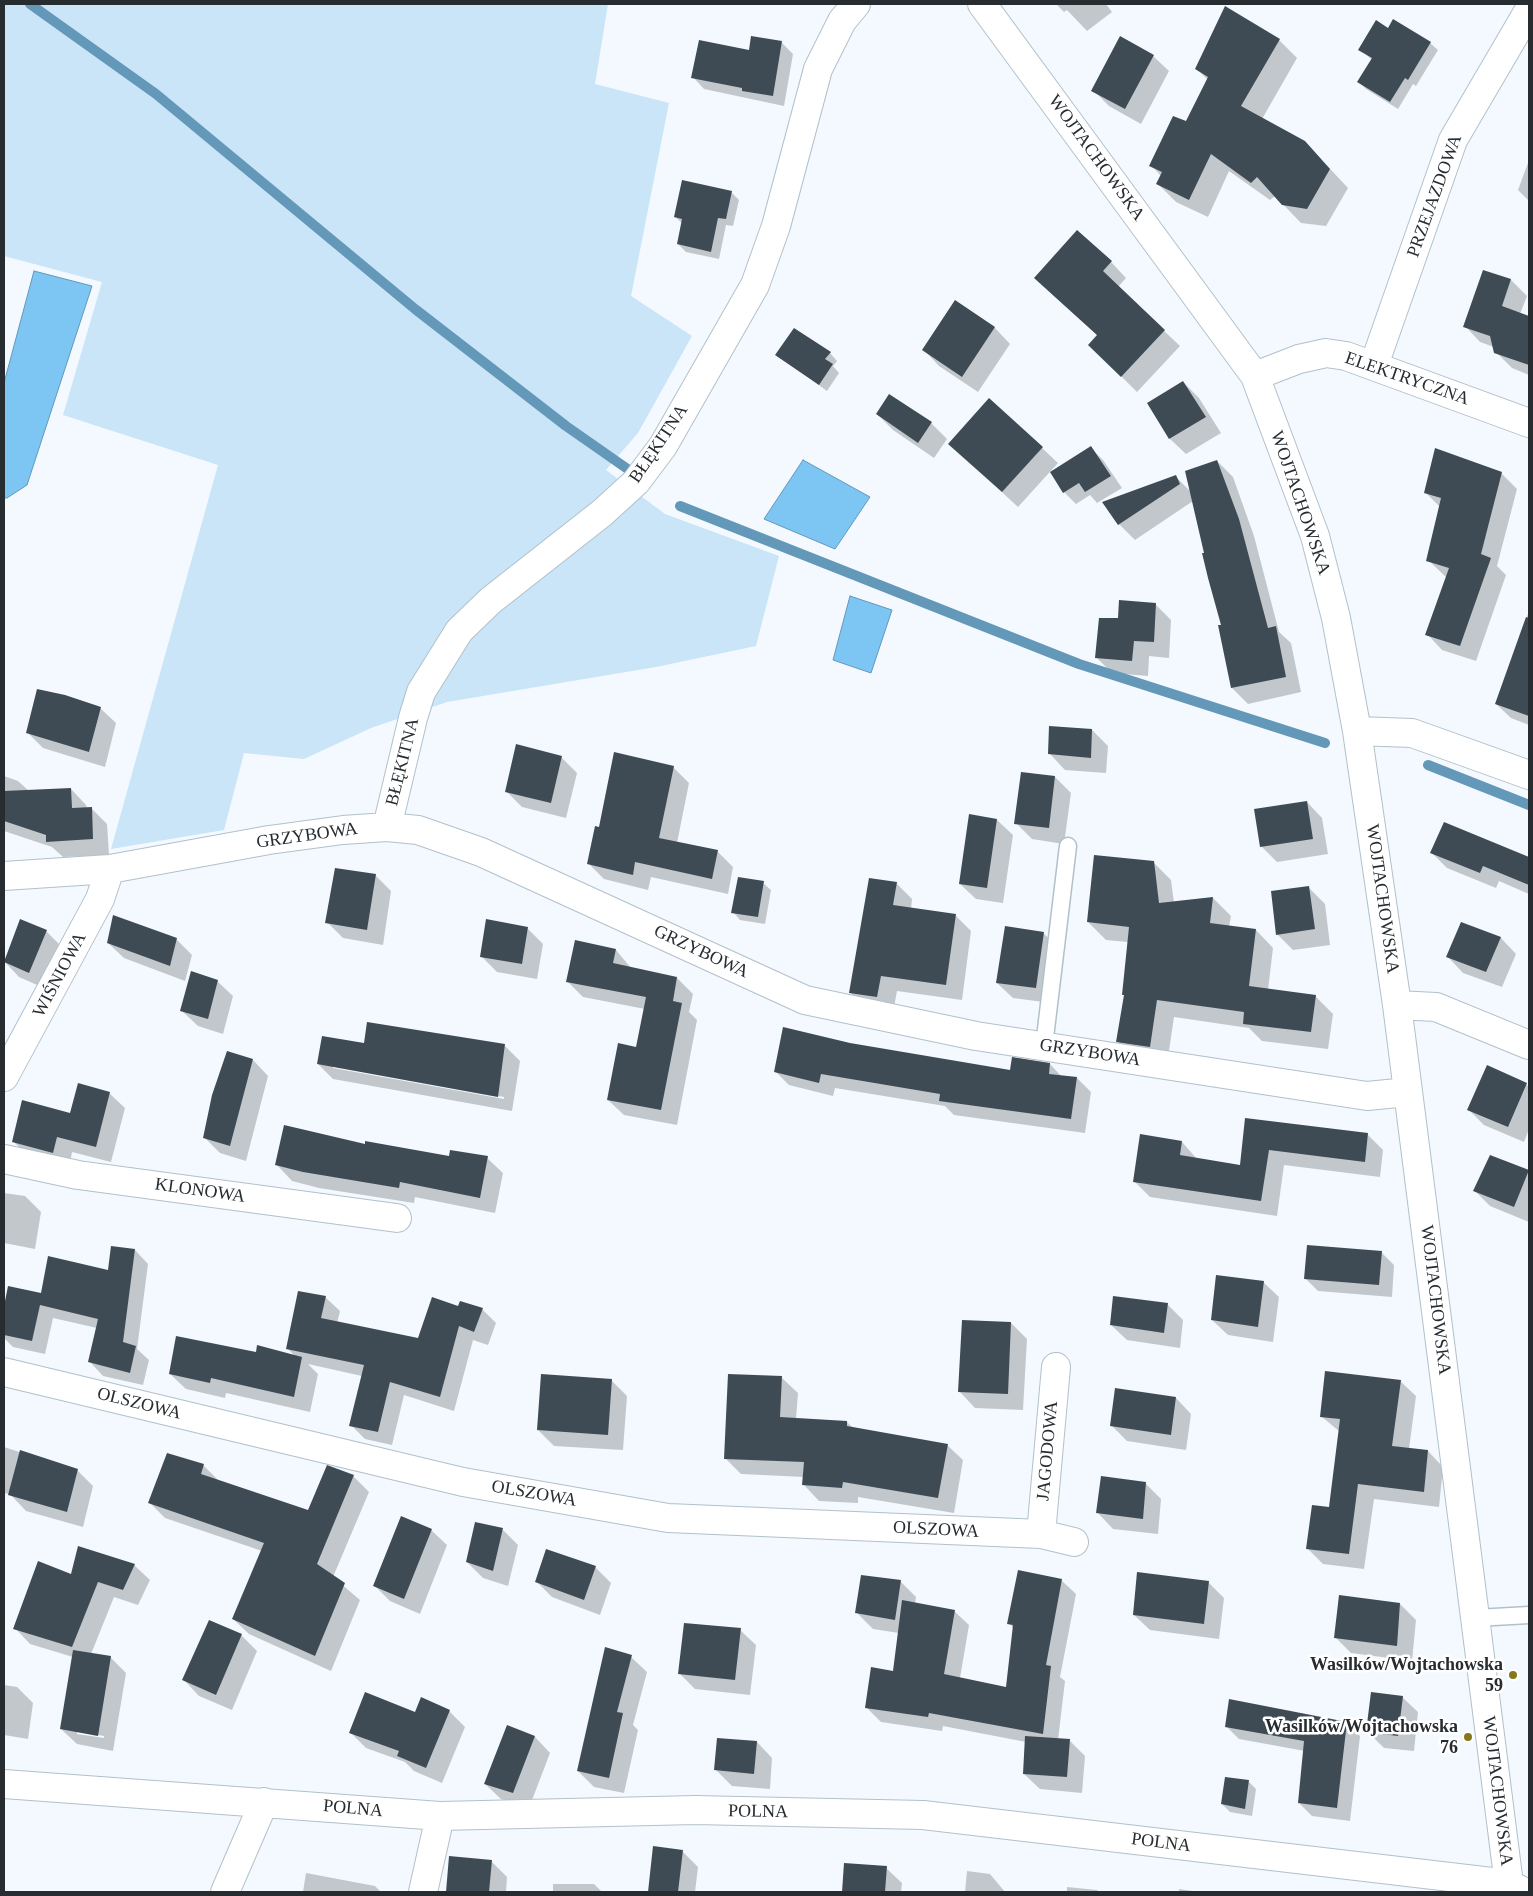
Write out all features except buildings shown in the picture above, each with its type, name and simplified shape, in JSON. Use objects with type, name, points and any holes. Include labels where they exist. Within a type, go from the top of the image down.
[{"type":"street","name":"BŁĘKITNA","points":[[387,827],[421,692],[459,631],[490,601],[602,513],[636,482],[663,446],[750,294],[776,226],[818,69],[842,21],[856,4]]},
{"type":"street","name":"WOJTACHOWSKA","points":[[982,4],[1255,376],[1315,536],[1336,618],[1357,730],[1397,1005],[1476,1618],[1514,1889]]},
{"type":"street","name":"PRZEJAZDOWA","points":[[1374,366],[1453,140],[1529,10]]},
{"type":"street","name":"ELEKTRYCZNA","points":[[1255,376],[1299,359],[1326,353],[1346,356],[1529,423]]},
{"type":"street","points":[[1357,730],[1412,733],[1529,775]]},
{"type":"street","name":"GRZYBOWA","points":[[4,876],[110,869],[269,840],[343,830],[387,827],[418,830],[481,852],[805,1000],[976,1036],[1367,1096],[1408,1092]]},
{"type":"street","name":"WIŚNIOWA","points":[[4,1078],[100,899],[110,869]]},
{"type":"street","points":[[1397,1005],[1436,1007],[1529,1045]]},
{"type":"street","name":"KLONOWA","points":[[4,1159],[78,1175],[397,1218]]},
{"type":"street","name":"JAGODOWA","points":[[1041,1534],[1056,1367]]},
{"type":"street","name":"OLSZOWA","points":[[4,1372],[463,1482],[668,1518],[1041,1534],[1074,1542]]},
{"type":"street","name":"POLNA","points":[[4,1784],[440,1816],[695,1810],[923,1815],[1514,1889]]},
{"type":"street","points":[[225,1892],[264,1802]]},
{"type":"street","points":[[423,1892],[440,1816]]},
{"type":"lane","points":[[1044,1046],[1068,846]]},
{"type":"lane","points":[[1476,1618],[1529,1615]]},
{"type":"shaded area","points":[[4,4],[608,4],[595,84],[669,103],[631,296],[692,336],[638,433],[606,470],[665,514],[779,556],[756,646],[656,667],[447,702],[371,728],[304,759],[244,753],[224,830],[111,849],[218,465],[63,415],[102,282],[4,256]]},
{"type":"water","points":[[34,271],[92,286],[27,485],[4,498],[4,383]]},
{"type":"water","points":[[803,460],[870,497],[835,549],[764,519]]},
{"type":"water","points":[[850,596],[892,610],[871,673],[833,660]]},
{"type":"waterway","points":[[30,4],[156,94],[415,309],[566,426],[629,470]]},
{"type":"waterway","points":[[680,506],[1079,664],[1325,743]]},
{"type":"waterway","points":[[1428,765],[1529,805]]},
{"type":"place","name":"Wasilków/Wojtachowska 59","points":[[1513,1675]]},
{"type":"place","name":"Wasilków/Wojtachowska 76","points":[[1468,1737]]}]
